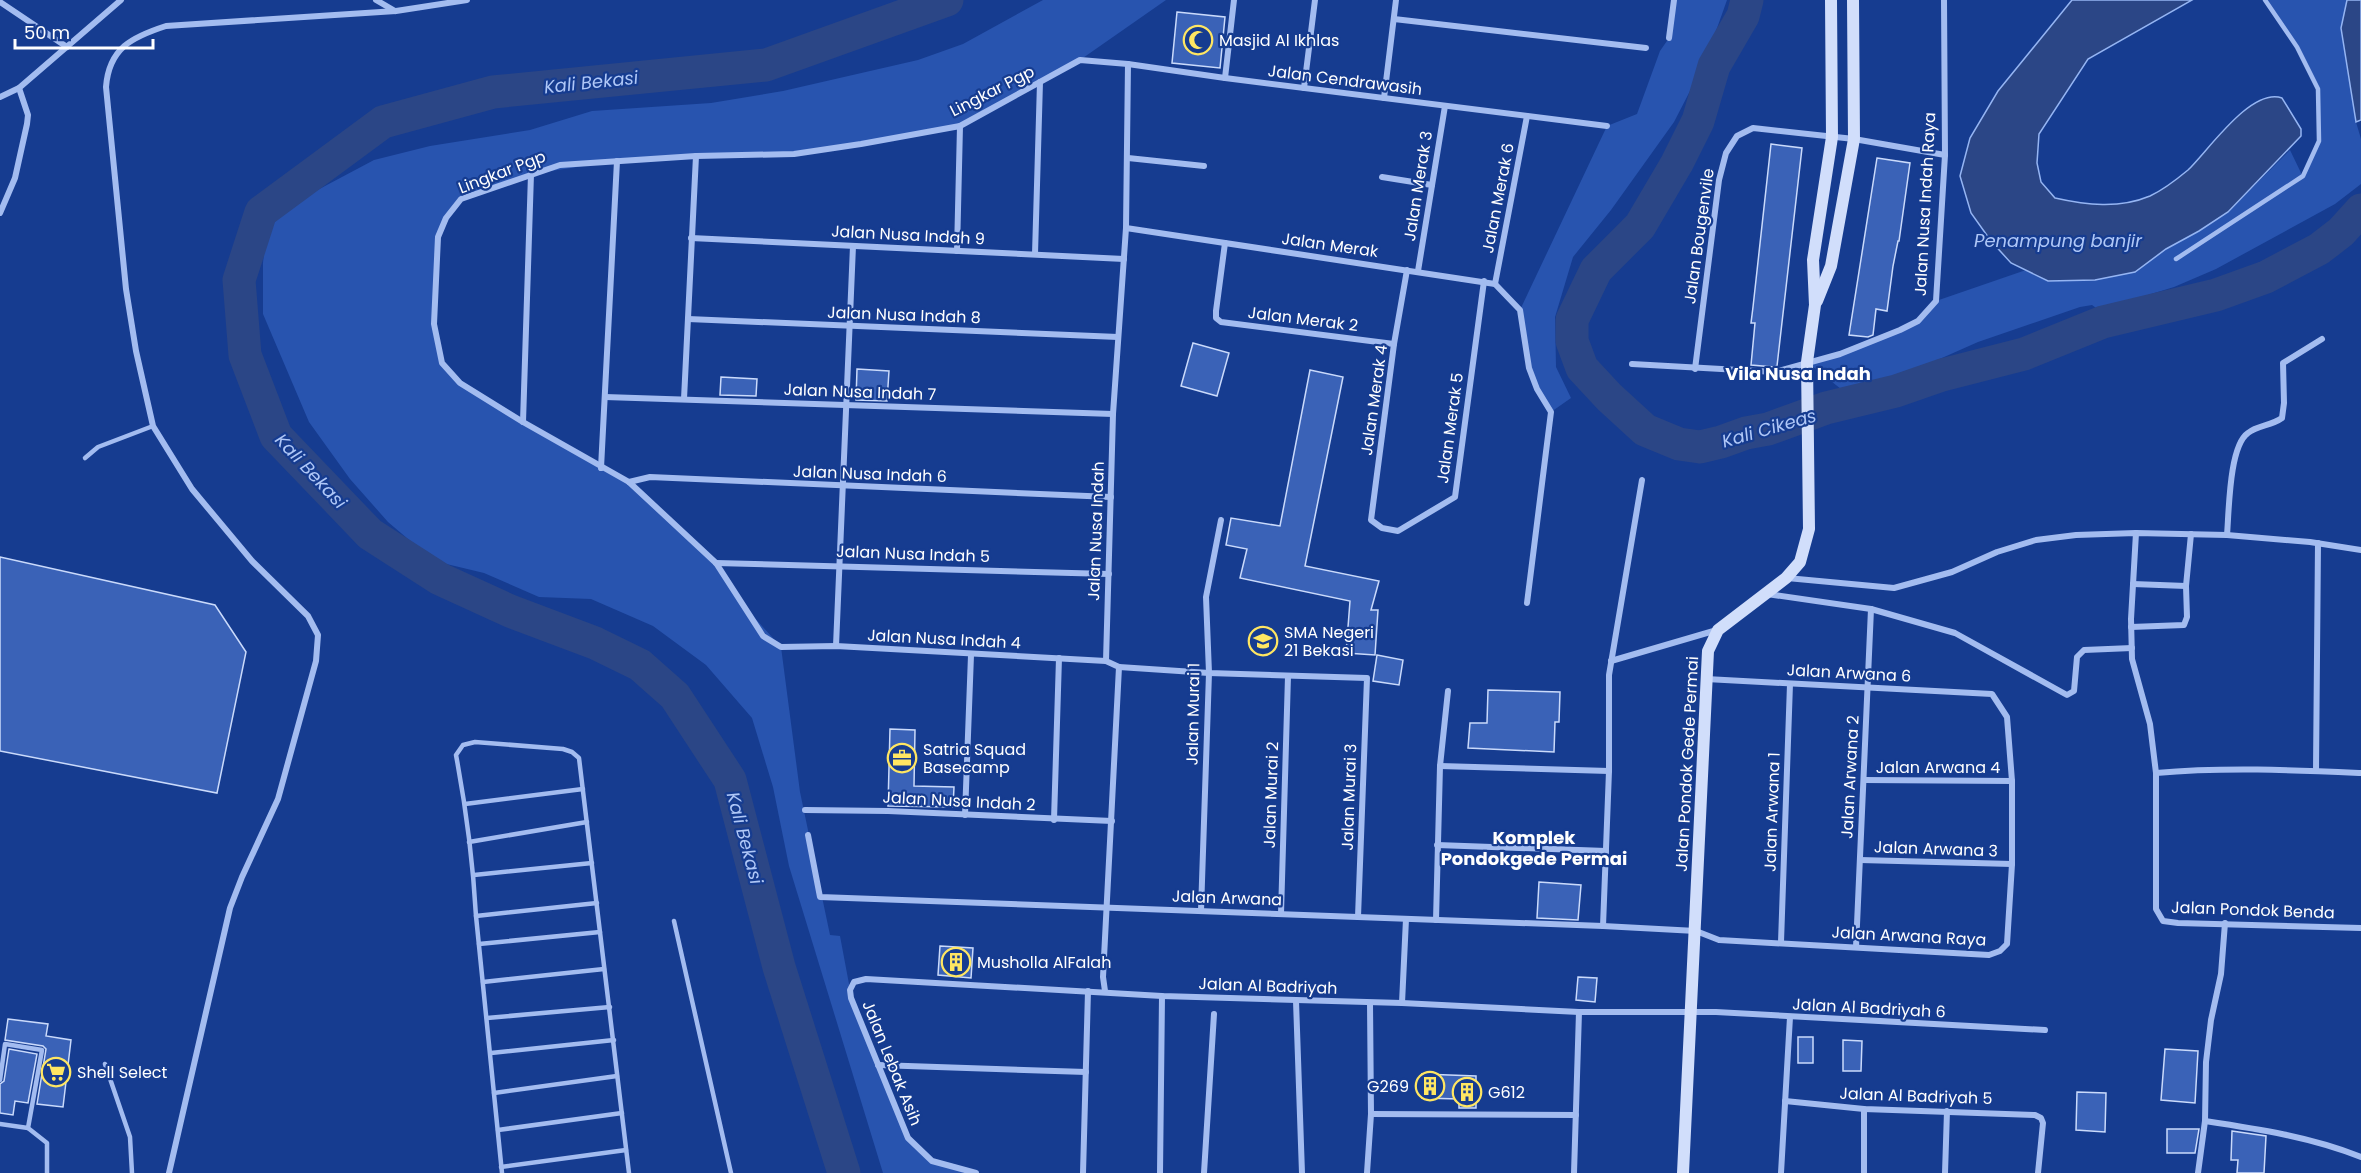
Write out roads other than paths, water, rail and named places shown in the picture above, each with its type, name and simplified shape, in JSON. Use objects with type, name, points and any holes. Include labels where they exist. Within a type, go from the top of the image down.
[{"type":"street","points":[[0,97],[19,88],[121,0]]},
{"type":"street","points":[[376,0],[396,11]]},
{"type":"street","points":[[169,1173],[230,908],[278,799],[316,661],[318,635],[308,616],[245,553],[192,489],[153,426],[136,351],[126,289],[106,87],[108,70],[114,57],[141,34],[166,26],[396,11],[467,0]]},
{"type":"street","points":[[1225,78],[1234,0]]},
{"type":"street","points":[[1304,88],[1315,0]]},
{"type":"street","points":[[1384,98],[1396,0]]},
{"type":"street","points":[[1669,38],[1674,0]]},
{"type":"street","points":[[1611,661],[1718,630],[1786,578],[1800,562],[1809,529],[1806,376],[1815,304],[1813,260],[1832,137],[1831,0]]},
{"type":"street","points":[[1815,304],[1831,266],[1854,139],[1853,0]]},
{"type":"street","name":"Jalan Nusa Indah Raya","points":[[1807,362],[1840,354],[1900,330],[1918,321],[1936,301],[1945,155],[1944,0]]},
{"type":"street","points":[[0,2],[67,47]]},
{"type":"street","points":[[1394,19],[1646,48]]},
{"type":"street","name":"Jalan Cendrawasih","points":[[1080,60],[1128,64],[1607,126]]},
{"type":"street","name":"Lingkar Pgp","points":[[781,647],[763,636],[716,563],[629,482],[601,468],[460,383],[442,363],[434,324],[438,237],[446,218],[461,199],[560,165],[696,156],[794,154],[960,126],[1080,60]]},
{"type":"street","name":"Jalan Nusa Indah","points":[[1106,661],[1113,414],[1126,228],[1128,64]]},
{"type":"street","points":[[1035,254],[1040,82]]},
{"type":"street","points":[[0,213],[15,178],[27,124],[28,115],[19,88]]},
{"type":"street","name":"Jalan Merak 3","points":[[1418,271],[1445,106]]},
{"type":"street","name":"Jalan Merak 6","points":[[1495,284],[1527,116]]},
{"type":"street","points":[[957,251],[960,126]]},
{"type":"street","name":"Jalan Bougenvile","points":[[1695,369],[1719,180],[1726,153],[1737,136],[1754,128],[1854,139],[1945,155]]},
{"type":"street","points":[[684,399],[696,156]]},
{"type":"street","points":[[1128,158],[1204,166]]},
{"type":"street","points":[[601,468],[617,161]]},
{"type":"street","points":[[524,422],[531,174]]},
{"type":"street","points":[[1382,177],[1432,185]]},
{"type":"street","name":"Jalan Merak","points":[[1126,228],[1495,284]]},
{"type":"street","name":"Jalan Nusa Indah 9","points":[[691,238],[1124,259]]},
{"type":"street","name":"Jalan Merak 2","points":[[1225,243],[1216,310],[1216,318],[1221,322],[1394,344]]},
{"type":"street","points":[[836,646],[853,246]]},
{"type":"street","name":"Jalan Merak 4","points":[[1382,528],[1371,520],[1394,344],[1407,270]]},
{"type":"street","name":"Jalan Merak 5","points":[[1382,528],[1398,531],[1455,497],[1484,281]]},
{"type":"street","points":[[1495,284],[1520,310],[1529,368],[1537,389],[1551,412],[1527,603]]},
{"type":"street","name":"Jalan Nusa Indah 8","points":[[688,319],[1119,337]]},
{"type":"street","points":[[2227,535],[2230,487],[2239,441],[2249,432],[2275,424],[2282,418],[2283,363],[2322,339]]},
{"type":"street","points":[[1632,364],[1775,372],[1807,362]]},
{"type":"street","name":"Jalan Nusa Indah 7","points":[[605,396],[1113,414]]},
{"type":"street","name":"Jalan Nusa Indah 6","points":[[629,482],[650,477],[1111,497]]},
{"type":"street","points":[[1603,926],[1611,661],[1642,480]]},
{"type":"street","name":"Jalan Murai 1","points":[[1201,911],[1209,674],[1206,597],[1221,520]]},
{"type":"street","points":[[1786,578],[1894,588],[1953,572],[1997,552],[2036,540],[2076,535],[2136,533],[2227,535],[2318,543],[2361,550]]},
{"type":"street","name":"Jalan Pondok Benda","points":[[2136,533],[2131,627],[2132,659],[2150,724],[2156,773],[2156,909],[2163,921],[2361,928]]},
{"type":"street","points":[[2131,627],[2184,625],[2187,617],[2186,586],[2191,534]]},
{"type":"street","points":[[2316,771],[2318,543]]},
{"type":"street","name":"Jalan Nusa Indah 5","points":[[716,563],[1108,574]]},
{"type":"street","points":[[2133,584],[2186,586]]},
{"type":"street","points":[[1764,594],[1871,609],[1955,633],[2067,695],[2074,691],[2077,657],[2084,650],[2132,648]]},
{"type":"street","name":"Jalan Arwana 2","points":[[1856,947],[1871,609]]},
{"type":"street","name":"Jalan Pondok Gede Permai","points":[[1683,1173],[1696,931],[1705,679],[1708,651],[1718,630]]},
{"type":"street","name":"Jalan Nusa Indah 4","points":[[781,647],[836,646],[1106,661]]},
{"type":"street","points":[[965,815],[970,655]]},
{"type":"street","points":[[1054,819],[1059,658]]},
{"type":"street","points":[[1106,661],[1119,667],[1209,674],[1288,676]]},
{"type":"street","points":[[1105,991],[1119,667]]},
{"type":"street","name":"Jalan Murai 3","points":[[1288,676],[1367,678],[1358,917]]},
{"type":"street","name":"Jalan Murai 2","points":[[1281,914],[1288,676]]},
{"type":"street","name":"Jalan Arwana 6","points":[[1705,679],[1992,694]]},
{"type":"street","name":"Jalan Arwana 1","points":[[1781,942],[1790,684]]},
{"type":"street","points":[[1437,920],[1440,766],[1448,691]]},
{"type":"street","name":"Jalan Arwana Raya","points":[[1696,931],[1719,940],[1989,955],[2000,951],[2007,944],[2012,864],[2012,781],[2007,717],[1992,694]]},
{"type":"street","points":[[1440,766],[1609,771]]},
{"type":"street","points":[[2156,773],[2204,769],[2361,773]]},
{"type":"street","name":"Jalan Arwana 4","points":[[1864,780],[2012,781]]},
{"type":"street","name":"Jalan Nusa Indah 2","points":[[805,810],[888,810],[1112,820]]},
{"type":"street","name":"Jalan Arwana","points":[[808,835],[820,897],[1696,931]]},
{"type":"street","points":[[1437,845],[1606,850]]},
{"type":"street","name":"Jalan Arwana 3","points":[[1860,860],[2012,864]]},
{"type":"street","points":[[1402,1003],[1406,919]]},
{"type":"street","points":[[2198,1173],[2205,1121],[2206,1062],[2211,1020],[2221,974],[2225,923]]},
{"type":"street","name":"Jalan Al Badriyah","points":[[850,990],[854,982],[866,979],[1162,996],[1402,1003],[1579,1012],[1691,1013]]},
{"type":"street","name":"Jalan Lebak Asih","points":[[850,990],[851,998],[908,1138],[932,1161],[976,1173]]},
{"type":"street","points":[[1083,1173],[1088,990]]},
{"type":"street","points":[[1160,1173],[1162,996]]},
{"type":"street","points":[[1296,1000],[1302,1173]]},
{"type":"street","points":[[1367,1173],[1371,1114],[1370,1003]]},
{"type":"street","points":[[1574,1173],[1579,1012]]},
{"type":"street","name":"Jalan Al Badriyah 6","points":[[1691,1013],[1716,1012],[2045,1030]]},
{"type":"street","points":[[1204,1173],[1214,1014]]},
{"type":"street","points":[[1781,1173],[1790,1017]]},
{"type":"street","points":[[878,1065],[1086,1072]]},
{"type":"street","name":"Jalan Al Badriyah 5","points":[[1785,1101],[1864,1109],[2026,1113],[2041,1118],[2043,1123],[2038,1173]]},
{"type":"street","points":[[1864,1109],[1864,1173]]},
{"type":"street","points":[[1945,1173],[1947,1111]]},
{"type":"street","points":[[1371,1114],[1576,1115]]},
{"type":"street","points":[[2205,1121],[2252,1128],[2333,1146],[2361,1157]]},
{"type":"lane","points":[[2176,259],[2303,176],[2319,141],[2318,89],[2297,47],[2265,0]]},
{"type":"lane","points":[[85,458],[99,447],[153,426]]},
{"type":"lane","points":[[626,1150],[502,1170],[474,875],[456,755],[463,746],[475,742],[563,749],[572,752],[579,759],[629,1173]]},
{"type":"lane","points":[[465,804],[583,789]]},
{"type":"lane","points":[[469,842],[587,822]]},
{"type":"lane","points":[[474,875],[592,863]]},
{"type":"lane","points":[[476,915],[597,903]]},
{"type":"lane","points":[[674,921],[731,1173]]},
{"type":"lane","points":[[479,944],[600,932]]},
{"type":"lane","points":[[483,982],[604,969]]},
{"type":"lane","points":[[487,1018],[610,1006]]},
{"type":"lane","points":[[491,1053],[614,1040]]},
{"type":"lane","points":[[0,1080],[4,1044],[42,1050],[28,1128]]},
{"type":"lane","points":[[105,1064],[130,1137],[132,1173]]},
{"type":"lane","points":[[494,1093],[617,1077]]},
{"type":"lane","points":[[498,1131],[621,1113]]},
{"type":"lane","points":[[0,1124],[28,1128],[47,1143],[47,1173]]},
{"type":"water","name":"Penampung banjir","points":[[2072,0],[2192,0],[2088,59],[2039,134],[2037,163],[2041,182],[2055,198],[2114,204],[2150,196],[2188,170],[2244,111],[2270,97],[2282,98],[2301,129],[2301,136],[2228,212],[2166,249],[2135,272],[2095,280],[2048,281],[2011,263],[1991,241],[1971,213],[1960,176],[1970,138],[1998,91]]},
{"type":"water","points":[[2347,0],[2361,0],[2361,120],[2356,122],[2341,28]]},
{"type":"waterway","name":"Kali Bekasi","points":[[844,1173],[779,967],[730,780],[675,696],[640,665],[595,643],[510,611],[440,579],[370,534],[276,436],[245,355],[239,280],[261,212],[383,122],[493,92],[766,65],[947,0]]},
{"type":"waterway","name":"Kali Cikeas","points":[[1747,0],[1743,16],[1714,66],[1698,121],[1677,163],[1640,226],[1596,270],[1572,320],[1572,341],[1582,368],[1645,430],[1679,444],[1700,447],[1768,429],[1826,408],[1896,391],[1942,375],[2024,354],[2103,322],[2216,295],[2266,277],[2319,249],[2341,232],[2361,210]]},
{"type":"place","name":"Masjid Al Ikhlas","points":[[1198,40]]},
{"type":"place","name":"SMA Negeri 21 Bekasi","points":[[1263,641]]},
{"type":"place","name":"Satria Squad Basecamp","points":[[902,758]]},
{"type":"place","name":"Musholla AlFalah","points":[[956,962]]},
{"type":"place","name":"Shell Select","points":[[56,1072]]},
{"type":"place","name":"G269","points":[[1430,1086]]},
{"type":"place","name":"G612","points":[[1467,1092]]},
{"type":"district","name":"Vila Nusa Indah","points":[[1798,373]]},
{"type":"district","name":"Komplek Pondokgede Permai","points":[[1534,847]]}]
